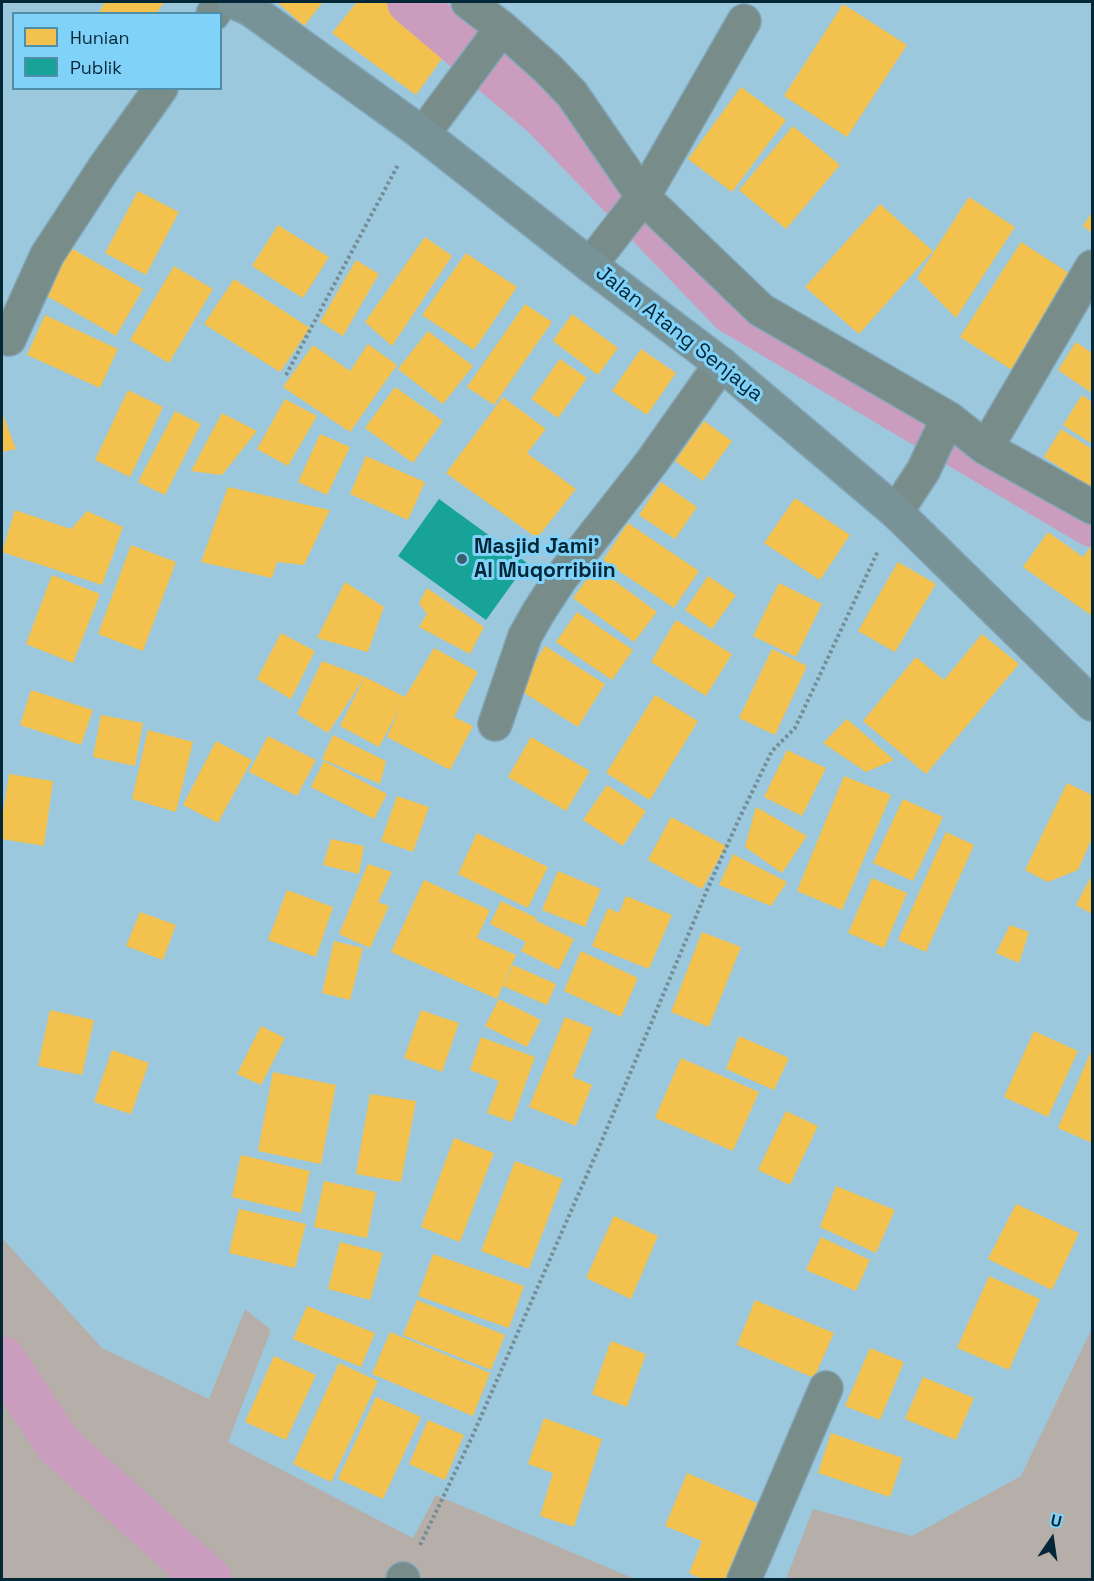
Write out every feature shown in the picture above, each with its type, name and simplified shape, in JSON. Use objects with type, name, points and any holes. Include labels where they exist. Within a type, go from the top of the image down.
[{"type":"main road","name":"Jalan Atang Senjaya","points":[[234,2],[250,9],[595,257],[896,512],[1092,704]]},
{"type":"street","points":[[468,2],[496,36],[548,69],[572,94],[639,201],[761,310],[986,448],[1092,507]]},
{"type":"street","points":[[595,257],[639,201],[744,21]]},
{"type":"street","points":[[419,132],[496,36]]},
{"type":"street","points":[[9,339],[47,255],[104,168],[160,90]]},
{"type":"street","points":[[986,448],[1092,267]]},
{"type":"street","points":[[495,724],[525,636],[538,613],[560,579],[651,463],[721,364]]},
{"type":"street","points":[[896,512],[922,471],[946,422]]},
{"type":"street","points":[[744,1580],[826,1388]]},
{"type":"path","points":[[286,375],[419,132]]},
{"type":"path","points":[[403,1579],[477,1426],[735,830],[772,751],[795,728],[896,512]]},
{"type":"shaded area","points":[[2,1238],[102,1348],[209,1399],[245,1309],[271,1330],[228,1442],[413,1538],[436,1495],[635,1579],[2,1579]]},
{"type":"shaded area","points":[[1092,1328],[1092,1579],[786,1579],[813,1509],[912,1536],[1021,1476]]},
{"type":"building: Hunian","points":[[105,2],[164,2],[157,12],[99,12]]},
{"type":"building: Hunian","points":[[277,2],[323,2],[304,26]]},
{"type":"building: Hunian","points":[[357,2],[385,2],[446,53],[416,95],[332,33]]},
{"type":"building: Hunian","points":[[843,4],[907,45],[847,137],[784,96]]},
{"type":"building: Hunian","points":[[741,87],[786,120],[732,192],[688,159]]},
{"type":"building: Hunian","points":[[793,126],[840,165],[786,229],[739,190]]},
{"type":"building: Hunian","points":[[138,191],[179,212],[146,275],[105,253]]},
{"type":"building: Hunian","points":[[969,197],[1015,227],[956,318],[917,278]]},
{"type":"building: Hunian","points":[[880,204],[933,251],[859,334],[805,287]]},
{"type":"building: Hunian","points":[[1092,212],[1092,233],[1083,226]]},
{"type":"building: Hunian","points":[[278,225],[329,257],[303,298],[252,266]]},
{"type":"building: Hunian","points":[[425,237],[452,256],[392,346],[365,322]]},
{"type":"building: Hunian","points":[[1021,242],[1080,280],[1020,375],[960,337]]},
{"type":"building: Hunian","points":[[62,243],[143,289],[116,336],[35,289]]},
{"type":"building: Hunian","points":[[466,253],[517,287],[474,350],[422,315]]},
{"type":"building: Hunian","points":[[356,260],[379,274],[343,336],[320,322]]},
{"type":"building: Hunian","points":[[174,266],[213,289],[169,363],[130,340]]},
{"type":"building: Hunian","points":[[234,279],[310,328],[280,372],[204,324]]},
{"type":"building: Hunian","points":[[525,304],[552,322],[494,405],[467,387]]},
{"type":"building: Hunian","points":[[572,314],[618,348],[598,375],[553,341]]},
{"type":"building: Hunian","points":[[45,315],[118,349],[100,388],[27,355]]},
{"type":"building: Hunian","points":[[428,331],[473,366],[443,404],[398,369]]},
{"type":"building: Hunian","points":[[1076,342],[1092,353],[1092,393],[1058,370]]},
{"type":"building: Hunian","points":[[368,344],[397,365],[350,432],[283,387],[313,345],[350,371]]},
{"type":"building: Hunian","points":[[641,349],[676,373],[647,415],[612,391]]},
{"type":"building: Hunian","points":[[560,359],[587,378],[558,418],[531,399]]},
{"type":"building: Hunian","points":[[395,387],[443,421],[413,463],[365,428]]},
{"type":"building: Hunian","points":[[128,390],[163,407],[130,477],[95,460]]},
{"type":"building: Hunian","points":[[1082,395],[1092,402],[1092,444],[1063,425]]},
{"type":"building: Hunian","points":[[503,397],[546,429],[527,453],[576,489],[537,538],[446,473]]},
{"type":"building: Hunian","points":[[285,399],[317,416],[288,466],[257,449]]},
{"type":"building: Hunian","points":[[175,411],[201,424],[165,495],[138,482]]},
{"type":"building: Hunian","points":[[2,412],[16,449],[2,452]]},
{"type":"building: Hunian","points":[[222,413],[257,431],[222,475],[191,471]]},
{"type":"building: Hunian","points":[[704,421],[732,441],[703,481],[675,461]]},
{"type":"building: Hunian","points":[[1061,429],[1092,449],[1092,488],[1044,457]]},
{"type":"building: Hunian","points":[[320,434],[350,447],[327,495],[298,482]]},
{"type":"building: Hunian","points":[[366,456],[425,482],[408,520],[350,494]]},
{"type":"building: Hunian","points":[[661,482],[697,507],[675,539],[639,515]]},
{"type":"building: Hunian","points":[[228,487],[330,510],[304,565],[277,562],[272,578],[201,562]]},
{"type":"building: Hunian","points":[[795,498],[850,535],[820,580],[764,543]]},
{"type":"building: Hunian","points":[[15,510],[71,529],[87,511],[123,527],[102,585],[2,552]]},
{"type":"building: Hunian","points":[[628,523],[699,571],[674,608],[603,560]]},
{"type":"building: Hunian","points":[[1048,532],[1083,557],[1092,545],[1092,616],[1023,567]]},
{"type":"building: Hunian","points":[[131,545],[176,562],[143,651],[98,634]]},
{"type":"building: Hunian","points":[[898,562],[936,584],[895,652],[858,631]]},
{"type":"building: Hunian","points":[[596,567],[657,612],[634,642],[573,598]]},
{"type":"building: Hunian","points":[[52,575],[100,594],[73,663],[26,644]]},
{"type":"building: Hunian","points":[[708,576],[736,595],[712,629],[685,610]]},
{"type":"building: Hunian","points":[[345,582],[384,607],[368,652],[317,638]]},
{"type":"building: Hunian","points":[[779,583],[822,604],[796,657],[753,636]]},
{"type":"building: Hunian","points":[[427,588],[484,627],[470,654],[419,627],[427,614],[419,603]]},
{"type":"building: Hunian","points":[[577,612],[633,650],[612,680],[556,642]]},
{"type":"building: Hunian","points":[[676,620],[732,654],[706,696],[651,662]]},
{"type":"building: Hunian","points":[[281,633],[315,651],[291,699],[257,679]]},
{"type":"building: Hunian","points":[[982,634],[1019,664],[926,774],[863,721],[916,657],[944,680]]},
{"type":"building: Hunian","points":[[545,646],[605,684],[578,727],[518,689]]},
{"type":"building: Hunian","points":[[434,648],[478,672],[454,717],[473,726],[450,770],[387,737],[400,707],[379,747],[340,726],[365,677],[405,697]]},
{"type":"building: Hunian","points":[[772,649],[807,666],[775,735],[739,718]]},
{"type":"building: Hunian","points":[[322,661],[365,677],[328,733],[297,714]]},
{"type":"building: Hunian","points":[[31,690],[93,710],[81,745],[20,725]]},
{"type":"building: Hunian","points":[[655,695],[698,721],[650,800],[606,773]]},
{"type":"building: Hunian","points":[[101,715],[143,723],[135,766],[93,757]]},
{"type":"building: Hunian","points":[[847,719],[894,760],[866,772],[823,743]]},
{"type":"building: Hunian","points":[[148,730],[193,742],[176,812],[132,799]]},
{"type":"building: Hunian","points":[[333,735],[386,761],[380,784],[322,759]]},
{"type":"building: Hunian","points":[[268,736],[316,760],[297,796],[249,772]]},
{"type":"building: Hunian","points":[[531,737],[590,771],[566,811],[508,777]]},
{"type":"building: Hunian","points":[[216,741],[252,760],[218,823],[183,805]]},
{"type":"building: Hunian","points":[[787,750],[826,768],[802,816],[764,797]]},
{"type":"building: Hunian","points":[[324,761],[387,794],[374,819],[311,787]]},
{"type":"building: Hunian","points":[[9,774],[53,781],[44,846],[2,839],[2,819]]},
{"type":"building: Hunian","points":[[844,776],[891,795],[842,910],[797,891]]},
{"type":"building: Hunian","points":[[1067,783],[1092,795],[1092,838],[1078,870],[1048,882],[1025,870]]},
{"type":"building: Hunian","points":[[607,785],[646,811],[623,846],[583,820]]},
{"type":"building: Hunian","points":[[397,796],[429,807],[413,852],[381,841]]},
{"type":"building: Hunian","points":[[903,799],[943,817],[913,881],[873,863]]},
{"type":"building: Hunian","points":[[756,807],[807,836],[782,873],[745,847]]},
{"type":"building: Hunian","points":[[671,817],[726,846],[702,889],[648,860]]},
{"type":"building: Hunian","points":[[946,832],[974,845],[926,952],[898,940]]},
{"type":"building: Hunian","points":[[477,833],[548,867],[528,908],[458,874]]},
{"type":"building: Hunian","points":[[331,839],[364,846],[359,874],[323,865]]},
{"type":"building: Hunian","points":[[733,854],[787,882],[771,906],[719,885]]},
{"type":"building: Hunian","points":[[368,864],[392,872],[378,902],[389,906],[370,948],[339,934]]},
{"type":"building: Hunian","points":[[558,871],[601,889],[585,927],[542,910]]},
{"type":"building: Hunian","points":[[1092,875],[1092,914],[1076,905]]},
{"type":"building: Hunian","points":[[872,878],[907,893],[884,948],[848,933]]},
{"type":"building: Hunian","points":[[424,880],[490,910],[477,938],[516,955],[497,999],[391,952]]},
{"type":"building: Hunian","points":[[287,890],[333,907],[316,957],[268,940]]},
{"type":"building: Hunian","points":[[626,896],[672,915],[649,969],[592,946],[608,908],[619,913]]},
{"type":"building: Hunian","points":[[501,901],[574,939],[559,970],[521,951],[526,942],[490,924]]},
{"type":"building: Hunian","points":[[140,912],[176,925],[163,960],[126,946]]},
{"type":"building: Hunian","points":[[1010,925],[1029,932],[1019,963],[996,953]]},
{"type":"building: Hunian","points":[[702,932],[741,947],[709,1027],[671,1012]]},
{"type":"building: Hunian","points":[[334,941],[363,948],[350,1000],[322,993]]},
{"type":"building: Hunian","points":[[581,951],[638,978],[621,1017],[564,991]]},
{"type":"building: Hunian","points":[[513,965],[556,984],[547,1005],[503,986]]},
{"type":"building: Hunian","points":[[499,999],[541,1020],[527,1047],[485,1026]]},
{"type":"building: Hunian","points":[[50,1010],[94,1020],[82,1075],[38,1066]]},
{"type":"building: Hunian","points":[[421,1010],[459,1023],[442,1072],[404,1058]]},
{"type":"building: Hunian","points":[[565,1017],[593,1028],[573,1077],[592,1085],[576,1126],[529,1107]]},
{"type":"building: Hunian","points":[[261,1026],[285,1038],[261,1085],[237,1074]]},
{"type":"building: Hunian","points":[[1034,1031],[1078,1051],[1048,1117],[1004,1097]]},
{"type":"building: Hunian","points":[[739,1036],[789,1058],[774,1090],[726,1069]]},
{"type":"building: Hunian","points":[[481,1037],[535,1057],[512,1122],[487,1113],[499,1081],[470,1070]]},
{"type":"building: Hunian","points":[[1092,1049],[1092,1143],[1058,1128]]},
{"type":"building: Hunian","points":[[112,1050],[149,1063],[131,1114],[94,1102]]},
{"type":"building: Hunian","points":[[681,1058],[759,1092],[733,1151],[655,1118]]},
{"type":"building: Hunian","points":[[273,1072],[336,1085],[321,1164],[258,1151]]},
{"type":"building: Hunian","points":[[370,1094],[416,1101],[401,1182],[356,1174]]},
{"type":"building: Hunian","points":[[786,1111],[818,1126],[790,1185],[758,1170]]},
{"type":"building: Hunian","points":[[454,1138],[494,1153],[460,1242],[421,1227]]},
{"type":"building: Hunian","points":[[241,1155],[310,1171],[301,1213],[232,1197]]},
{"type":"building: Hunian","points":[[515,1161],[563,1179],[529,1269],[481,1251]]},
{"type":"building: Hunian","points":[[324,1181],[376,1192],[367,1238],[314,1227]]},
{"type":"building: Hunian","points":[[836,1186],[895,1210],[876,1253],[820,1227]]},
{"type":"building: Hunian","points":[[1016,1204],[1079,1233],[1052,1290],[988,1259]]},
{"type":"building: Hunian","points":[[239,1209],[306,1224],[295,1268],[229,1253]]},
{"type":"building: Hunian","points":[[614,1216],[658,1236],[631,1299],[586,1278]]},
{"type":"building: Hunian","points":[[821,1237],[870,1260],[856,1291],[806,1270]]},
{"type":"building: Hunian","points":[[340,1242],[383,1253],[370,1300],[328,1289]]},
{"type":"building: Hunian","points":[[433,1254],[524,1286],[509,1328],[418,1296]]},
{"type":"building: Hunian","points":[[989,1276],[1040,1299],[1009,1370],[957,1348]]},
{"type":"building: Hunian","points":[[417,1300],[505,1335],[491,1370],[403,1335]]},
{"type":"building: Hunian","points":[[755,1300],[834,1333],[814,1378],[737,1345]]},
{"type":"building: Hunian","points":[[307,1306],[375,1333],[361,1367],[293,1339]]},
{"type":"building: Hunian","points":[[390,1332],[490,1373],[473,1416],[372,1374]]},
{"type":"building: Hunian","points":[[611,1341],[646,1354],[627,1407],[592,1394]]},
{"type":"building: Hunian","points":[[870,1348],[904,1362],[880,1420],[845,1406]]},
{"type":"building: Hunian","points":[[274,1356],[316,1375],[286,1440],[245,1422]]},
{"type":"building: Hunian","points":[[339,1363],[378,1381],[331,1482],[293,1464]]},
{"type":"building: Hunian","points":[[923,1377],[974,1398],[956,1440],[905,1419]]},
{"type":"building: Hunian","points":[[376,1397],[421,1417],[383,1499],[338,1479]]},
{"type":"building: Hunian","points":[[544,1418],[602,1439],[574,1527],[540,1516],[553,1473],[528,1464]]},
{"type":"building: Hunian","points":[[428,1420],[464,1435],[445,1480],[409,1464]]},
{"type":"building: Hunian","points":[[831,1433],[903,1458],[890,1497],[818,1473]]},
{"type":"building: Hunian","points":[[687,1473],[762,1505],[731,1580],[704,1580],[689,1573],[702,1541],[665,1526]]},
{"type":"building: Publik","name":"Masjid Jami' Al Muqorribiin","points":[[439,499],[527,563],[486,620],[398,556]]},
{"type":"waterway","points":[[410,2],[545,116],[732,311],[1092,524]]},
{"type":"waterway","points":[[2,1359],[58,1444],[209,1580]]},
{"type":"place","name":"Masjid Jami' Al Muqorribiin","points":[[462,559]]}]
